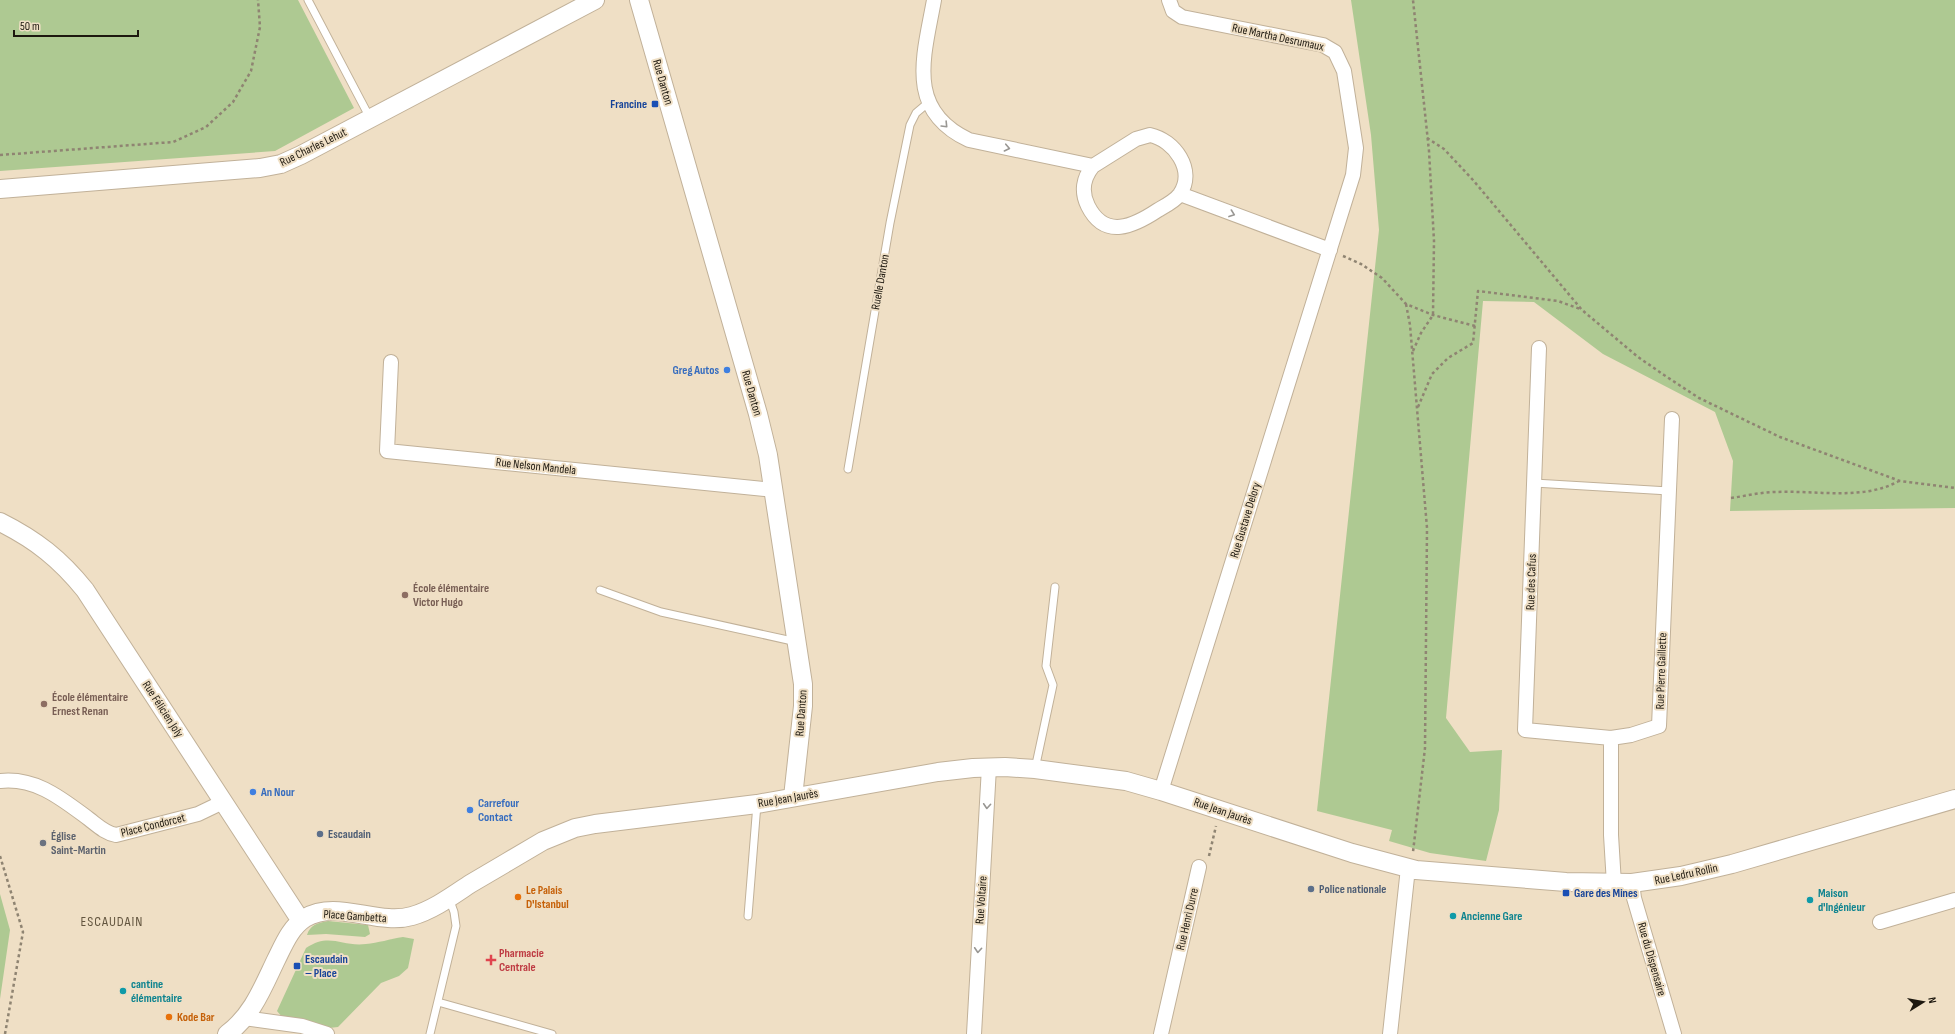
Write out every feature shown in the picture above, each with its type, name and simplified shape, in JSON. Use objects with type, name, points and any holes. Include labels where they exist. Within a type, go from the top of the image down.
[{"type":"street","name":"Rue Charles Lehut","points":[[0,189],[270,166],[301,155],[595,0]]},
{"type":"street","name":"Rue Danton","points":[[639,0],[758,414],[774,490],[798,642],[803,694],[793,797]]},
{"type":"street","points":[[934,0],[922,68],[923,81],[929,102],[945,126],[951,131],[969,140],[1093,166]]},
{"type":"street","name":"Rue Martha Desrumaux","points":[[1169,0],[1173,11],[1182,17],[1323,45],[1330,48],[1339,58],[1344,71],[1356,156],[1353,175],[1330,250]]},
{"type":"street","points":[[1150,135],[1159,137],[1172,146],[1181,160],[1185,177],[1180,194],[1168,204],[1134,225],[1117,227],[1101,222],[1086,202],[1084,185],[1085,178],[1093,166],[1136,139],[1150,135]]},
{"type":"street","points":[[1180,194],[1330,250]]},
{"type":"street","name":"Rue Gustave Delory","points":[[1161,791],[1330,250]]},
{"type":"street","name":"Rue des Cafus","points":[[1539,348],[1525,730],[1610,738]]},
{"type":"street","name":"Rue Nelson Mandela","points":[[391,362],[387,451],[774,490]]},
{"type":"street","name":"Rue Pierre Gaillette","points":[[1610,738],[1631,736],[1659,726],[1672,419]]},
{"type":"street","name":"Rue Félicien Joly","points":[[0,522],[49,551],[68,569],[85,590],[301,921]]},
{"type":"street","points":[[1610,738],[1611,835],[1614,884]]},
{"type":"street","name":"Rue Jean Jaurès","points":[[543,841],[556,834],[584,825],[757,804],[938,772],[989,767],[1035,769],[1114,779],[1161,791],[1352,853],[1408,868]]},
{"type":"street","name":"Rue Voltaire","points":[[974,1034],[989,767]]},
{"type":"street","name":"Place Condorcet","points":[[0,780],[17,780],[40,786],[60,798],[105,830],[116,835],[211,810],[223,802]]},
{"type":"street","name":"Rue Ledru Rollin","points":[[1408,868],[1566,882],[1614,884],[1632,883],[1681,876],[1732,864],[1955,799]]},
{"type":"street","name":"Place Gambetta","points":[[227,1034],[244,1018],[260,995],[286,939],[301,921],[311,915],[326,912],[406,918],[428,910],[543,841]]},
{"type":"street","name":"Rue Henri Durre","points":[[1161,1034],[1199,867]]},
{"type":"street","points":[[1390,1034],[1408,868]]},
{"type":"street","name":"Rue du Dispensaire","points":[[1632,883],[1634,898],[1674,1034]]},
{"type":"street","points":[[1880,922],[1955,900]]},
{"type":"street","points":[[244,1018],[302,1026],[327,1034]]},
{"type":"lane","points":[[308,0],[370,118]]},
{"type":"lane","name":"Ruelle Danton","points":[[848,469],[890,223],[910,125],[916,113],[929,102]]},
{"type":"lane","points":[[1534,483],[1669,491]]},
{"type":"lane","points":[[1035,769],[1053,685],[1046,666],[1055,587]]},
{"type":"lane","points":[[600,590],[661,612],[798,642]]},
{"type":"lane","points":[[748,916],[757,804]]},
{"type":"lane","points":[[430,1034],[456,926],[454,912],[449,898]]},
{"type":"lane","points":[[438,1002],[552,1034]]},
{"type":"path","points":[[0,154],[173,142],[206,127],[233,102],[251,71],[260,27],[258,0]]},
{"type":"path","points":[[1412,353],[1420,333],[1433,315],[1434,241],[1427,138],[1413,0]]},
{"type":"path","points":[[1427,138],[1444,149],[1468,175],[1582,310],[1638,357],[1699,398],[1780,438],[1900,481],[1955,488]]},
{"type":"path","points":[[1330,250],[1361,264],[1382,278],[1406,304],[1433,315],[1475,326]]},
{"type":"path","points":[[1417,408],[1432,374],[1448,358],[1473,343],[1478,291],[1558,301],[1582,310]]},
{"type":"path","points":[[1406,304],[1410,325],[1427,528],[1425,748],[1414,846]]},
{"type":"path","points":[[1731,498],[1774,492],[1870,492],[1890,486],[1900,481]]},
{"type":"path","points":[[1199,867],[1208,862],[1219,810]]},
{"type":"path","points":[[0,856],[23,932],[4,1034]]},
{"type":"green space","points":[[0,0],[298,0],[354,108],[275,151],[0,171]]},
{"type":"green space","points":[[1351,0],[1955,0],[1955,508],[1730,511],[1733,461],[1715,412],[1603,354],[1534,302],[1483,301],[1446,718],[1470,752],[1502,750],[1499,810],[1486,861],[1430,853],[1389,841],[1392,830],[1317,811],[1379,230],[1371,135]]},
{"type":"green space","points":[[0,894],[10,930],[0,999]]},
{"type":"green space","points":[[328,921],[368,925],[370,934],[365,937],[326,934],[307,935],[314,925]]},
{"type":"green space","points":[[403,937],[414,939],[408,968],[399,976],[381,983],[338,1027],[329,1028],[283,1018],[277,1011],[306,948],[314,943],[329,940],[349,944],[366,944]]},
{"type":"place","name":"Francine","points":[[655,104]]},
{"type":"place","name":"Greg Autos","points":[[727,370]]},
{"type":"place","name":"École élémentaire Victor Hugo","points":[[405,595]]},
{"type":"place","name":"École élémentaire Ernest Renan","points":[[44,704]]},
{"type":"place","name":"An Nour","points":[[253,792]]},
{"type":"place","name":"Carrefour Contact","points":[[470,810]]},
{"type":"place","name":"Escaudain","points":[[320,834]]},
{"type":"place","name":"Église Saint-Martin","points":[[43,843]]},
{"type":"place","name":"Police nationale","points":[[1311,889]]},
{"type":"place","name":"Gare des Mines","points":[[1566,893]]},
{"type":"place","name":"Le Palais D'Istanbul","points":[[518,897]]},
{"type":"place","name":"Maison d'Ingénieur","points":[[1810,900]]},
{"type":"place","name":"Ancienne Gare","points":[[1453,916]]},
{"type":"place","name":"Pharmacie Centrale","points":[[491,960]]},
{"type":"place","name":"Escaudain – Place","points":[[297,966]]},
{"type":"place","name":"cantine élémentaire","points":[[123,991]]},
{"type":"place","name":"Kode Bar","points":[[169,1017]]},
{"type":"district","name":"ESCAUDAIN","points":[[112,921]]}]
